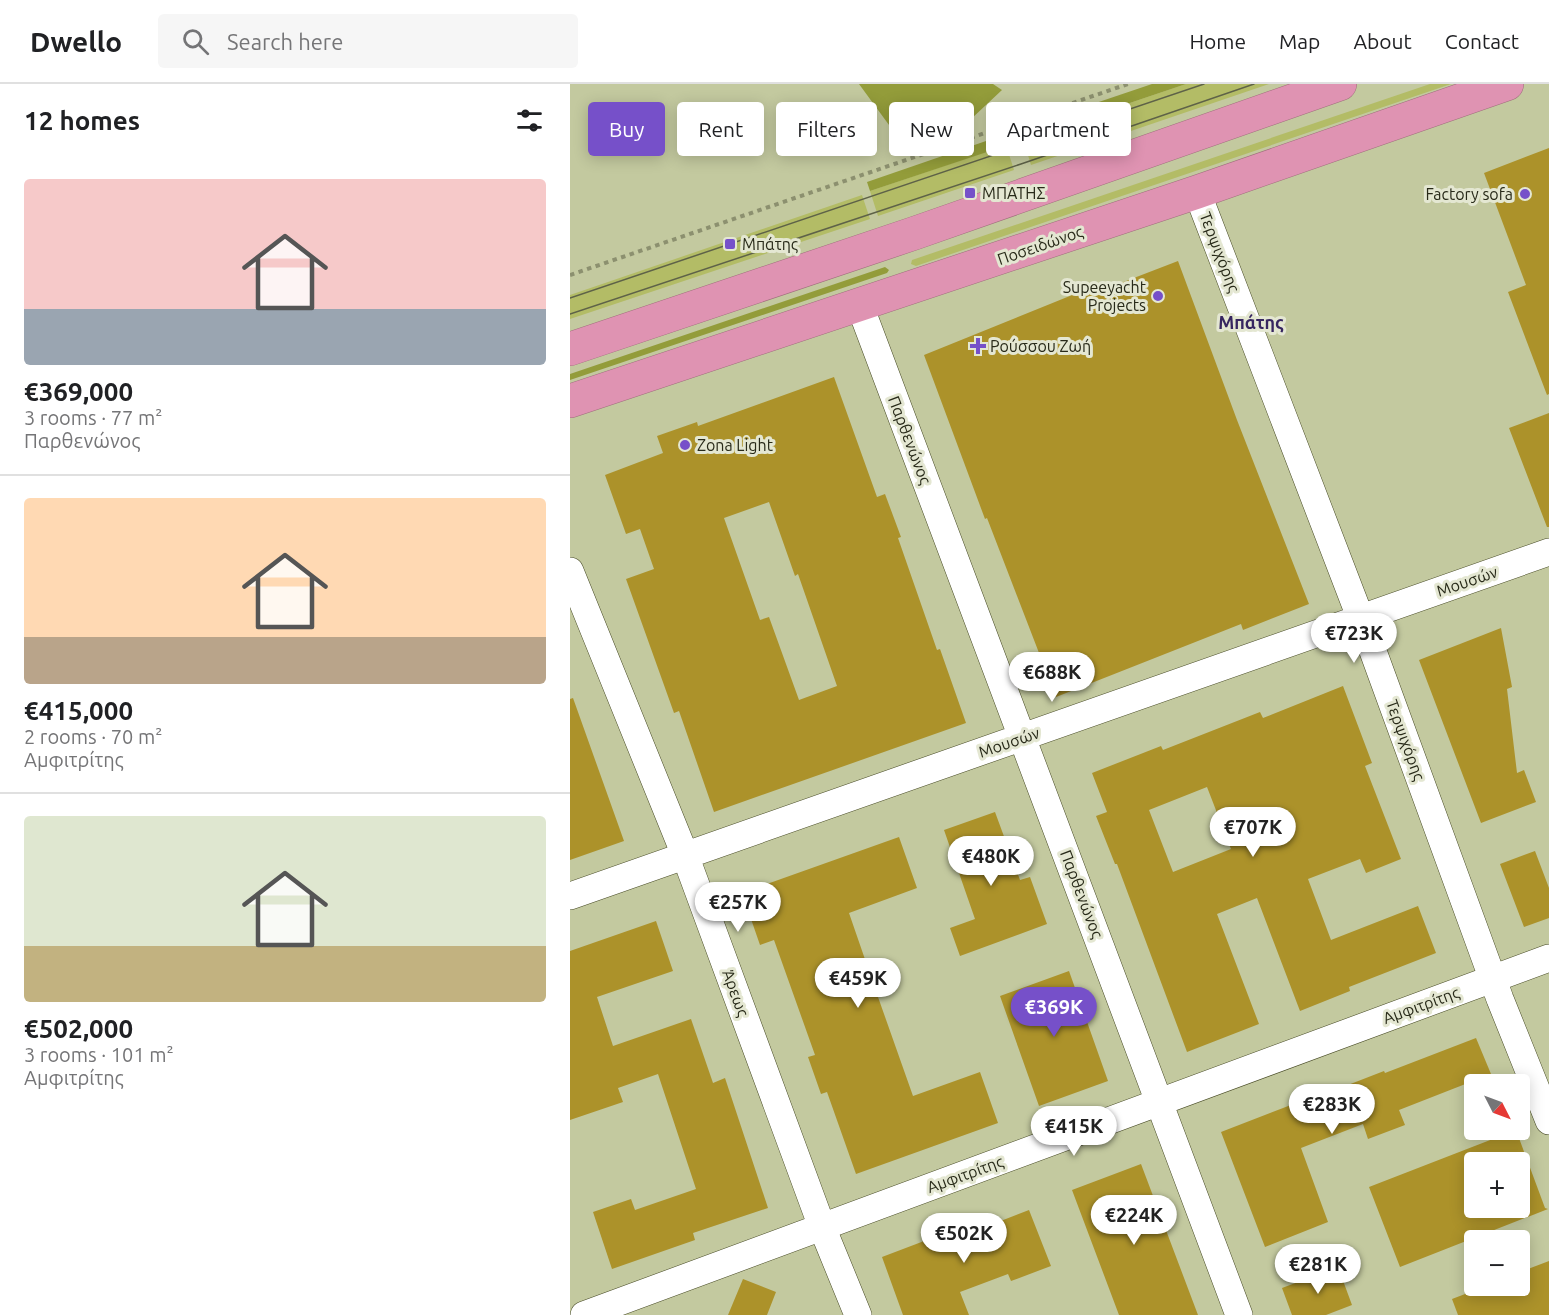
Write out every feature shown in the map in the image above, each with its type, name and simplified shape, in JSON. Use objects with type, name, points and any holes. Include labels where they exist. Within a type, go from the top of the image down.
[{"type":"highway","points":[[570,350],[915,233],[1340,84]]},
{"type":"highway","name":"Ποσειδώνος","points":[[570,401],[860,306],[1508,84]]},
{"type":"street","name":"Τερψιχόρης","points":[[1197,192],[1361,618],[1493,978],[1549,1121]]},
{"type":"street","name":"Παρθενώνος","points":[[860,306],[1239,1315]]},
{"type":"street","name":"Μουσών","points":[[570,896],[1549,552]]},
{"type":"street","name":"Άρεως","points":[[570,572],[686,855],[822,1227],[858,1315]]},
{"type":"street","name":"Αμφιτρίτης","points":[[584,1315],[626,1308],[822,1227],[1549,957]]},
{"type":"path","points":[[570,275],[1128,84]]},
{"type":"green space","points":[[859,84],[993,84],[1002,90],[989,102],[986,102],[986,105],[974,116],[974,102],[889,102],[889,125],[877,109],[877,102],[872,102]]},
{"type":"green space","points":[[1152,84],[1186,84],[1131,103],[1099,102]]},
{"type":"green space","points":[[1186,84],[1269,84],[1131,131],[1131,103]]},
{"type":"green space","points":[[1430,84],[1451,84],[916,266],[911,264],[912,260]]},
{"type":"green space","points":[[986,141],[986,152],[870,191],[867,182],[942,156],[974,156],[974,145]]},
{"type":"green space","points":[[986,152],[986,156],[1010,156],[1014,170],[878,216],[870,191]]},
{"type":"green space","points":[[1028,156],[1057,156],[1031,165]]},
{"type":"green space","points":[[862,195],[870,219],[570,319],[570,295]]},
{"type":"green space","points":[[885,267],[889,270],[887,273],[570,380],[570,374]]},
{"type":"building","points":[[1549,148],[1549,394],[1547,395],[1508,292],[1526,285],[1484,173]]},
{"type":"building","points":[[1178,261],[1309,604],[1243,630],[1241,624],[1056,697],[987,518],[985,519],[924,355],[1097,285],[1100,291]]},
{"type":"building","points":[[834,377],[877,497],[885,494],[937,650],[940,649],[966,723],[714,812],[679,711],[674,713],[626,579],[654,569],[640,529],[626,534],[605,475],[663,453],[657,436],[697,422],[698,426]],"holes":[[[769,502],[795,576],[798,574],[837,686],[799,700],[769,617],[760,620],[724,518]]]},
{"type":"building","points":[[1549,413],[1549,527],[1547,527],[1509,428]]},
{"type":"building","points":[[1501,628],[1512,687],[1507,689],[1517,773],[1524,770],[1536,802],[1481,823],[1419,660]]},
{"type":"building","points":[[1343,686],[1372,763],[1365,766],[1401,859],[1366,873],[1360,859],[1308,879],[1331,940],[1418,906],[1436,953],[1349,987],[1350,991],[1300,1011],[1257,898],[1217,914],[1259,1024],[1187,1052],[1117,864],[1115,864],[1096,816],[1107,812],[1092,773],[1161,746],[1163,750],[1260,712],[1263,718]],"holes":[[[1207,787],[1231,849],[1173,872],[1149,810]]]},
{"type":"building","points":[[573,698],[624,841],[570,860],[570,699]]},
{"type":"building","points":[[995,812],[1020,880],[1030,877],[1047,924],[960,956],[950,928],[975,919],[944,830]]},
{"type":"building","points":[[899,837],[917,888],[849,913],[878,997],[913,1096],[980,1072],[998,1123],[856,1174],[827,1092],[821,1094],[808,1057],[815,1055],[774,940],[760,945],[742,893]]},
{"type":"building","points":[[1535,851],[1549,888],[1549,918],[1524,927],[1500,864]]},
{"type":"building","points":[[656,921],[673,971],[597,997],[613,1046],[691,1019],[713,1083],[725,1078],[768,1208],[693,1233],[695,1240],[612,1269],[593,1212],[631,1199],[635,1210],[696,1189],[658,1074],[618,1088],[623,1102],[570,1120],[570,951]]},
{"type":"building","points":[[1069,971],[1108,1081],[1039,1106],[1000,996]]},
{"type":"building","points":[[1476,1038],[1491,1074],[1464,1074],[1464,1085],[1399,1110],[1405,1125],[1368,1139],[1363,1124],[1301,1148],[1328,1222],[1265,1247],[1221,1132],[1317,1095],[1317,1097],[1384,1071],[1385,1073]]},
{"type":"building","points":[[1490,1140],[1520,1140],[1524,1152],[1464,1152],[1464,1218],[1525,1218],[1494,1230],[1464,1230],[1464,1242],[1400,1267],[1369,1187]]},
{"type":"building","points":[[1141,1164],[1198,1315],[1119,1315],[1072,1190]]},
{"type":"building","points":[[1530,1168],[1545,1208],[1548,1209],[1530,1216]]},
{"type":"building","points":[[1029,1210],[1051,1266],[1011,1281],[1008,1274],[960,1292],[969,1315],[903,1315],[882,1257],[990,1216],[993,1224]]},
{"type":"building","points":[[1549,1261],[1549,1315],[1458,1315],[1452,1299],[1464,1294],[1530,1296],[1530,1268]]},
{"type":"building","points":[[1338,1267],[1352,1305],[1326,1315],[1292,1315],[1282,1288]]},
{"type":"building","points":[[743,1279],[776,1292],[767,1315],[728,1315]]},
{"type":"tram line","points":[[570,298],[1204,84]]},
{"type":"tram line","points":[[570,314],[1254,84]]},
{"type":"place","name":"ΜΠΑΤΗΣ","points":[[970,193]]},
{"type":"place","name":"Factory sofa","points":[[1525,194]]},
{"type":"place","name":"Μπάτης","points":[[730,244]]},
{"type":"place","name":"Supeeyacht Projects","points":[[1158,296]]},
{"type":"place","name":"Ρούσσου Ζωή","points":[[978,346]]},
{"type":"place","name":"Zona Light","points":[[685,445]]},
{"type":"district","name":"Μπάτης","points":[[1251,323]]}]
